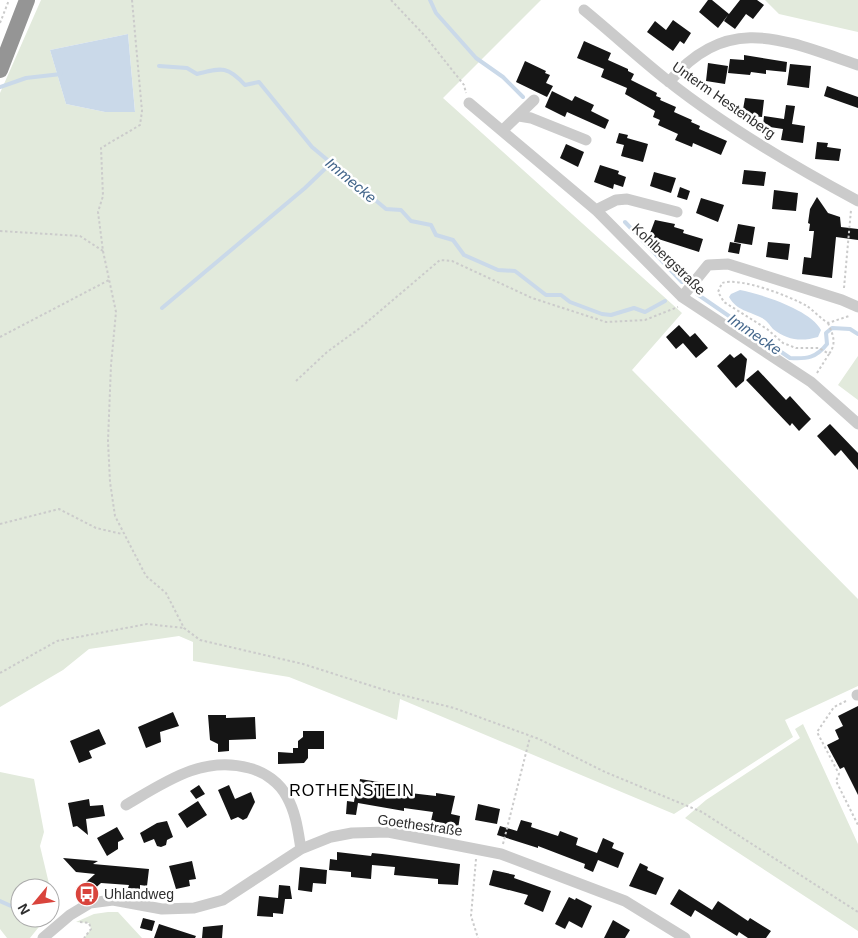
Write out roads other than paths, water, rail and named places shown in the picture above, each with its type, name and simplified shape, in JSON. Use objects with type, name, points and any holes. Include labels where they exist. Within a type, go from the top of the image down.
[{"type":"highway","points":[[0,70],[27,0]]},
{"type":"street","name":"Unterm Hestenberg","points":[[584,10],[669,82],[785,160],[855,199]]},
{"type":"street","points":[[669,82],[682,67],[704,50],[734,38],[763,38],[790,44],[858,66]]},
{"type":"street","points":[[502,130],[534,100]]},
{"type":"street","name":"Kohlbergstraße","points":[[469,103],[596,210],[686,300],[811,382],[858,424]]},
{"type":"street","points":[[519,116],[531,118],[586,140]]},
{"type":"street","points":[[596,210],[616,200],[627,199],[677,212]]},
{"type":"street","points":[[686,300],[703,270],[708,266],[721,264],[742,267],[842,300],[856,309]]},
{"type":"street","points":[[126,805],[174,777],[218,763],[236,764],[258,771],[275,781],[287,796],[295,816],[301,849]]},
{"type":"street","name":"Goethestraße","points":[[43,938],[70,914],[90,904],[113,900],[162,909],[194,908],[223,900],[301,849],[332,837],[352,832],[388,832],[501,854],[581,882],[625,901],[685,938]]},
{"type":"water","points":[[128,34],[135,112],[105,112],[66,104],[50,50]]},
{"type":"water","points":[[740,290],[785,304],[807,316],[821,330],[818,337],[794,339],[778,333],[763,319],[732,302],[729,297],[731,294]]},
{"type":"waterway","points":[[430,0],[436,13],[476,58],[503,77],[523,97]]},
{"type":"waterway","name":"Immecke","points":[[159,66],[187,68],[197,74],[212,70],[223,70],[233,74],[245,85],[259,82],[312,147],[386,209],[401,210],[411,221],[431,225],[436,235],[453,240],[464,255],[498,270],[515,271],[546,295],[561,295],[570,302],[602,314],[611,315],[634,308],[645,312],[665,301]]},
{"type":"waterway","name":"Immecke","points":[[0,87],[26,78],[61,74]]},
{"type":"waterway","points":[[162,308],[305,188],[330,164]]},
{"type":"waterway","points":[[625,222],[682,282]]},
{"type":"waterway","name":"Immecke","points":[[697,294],[790,358],[806,358],[815,355],[827,344],[826,333],[832,328],[850,329],[858,334]]},
{"type":"waterway","points":[[0,901],[10,906]]},
{"type":"place","name":"Uhlandweg","points":[[87,894]]},
{"type":"district","name":"ROTHENSTEIN","points":[[352,790]]}]
